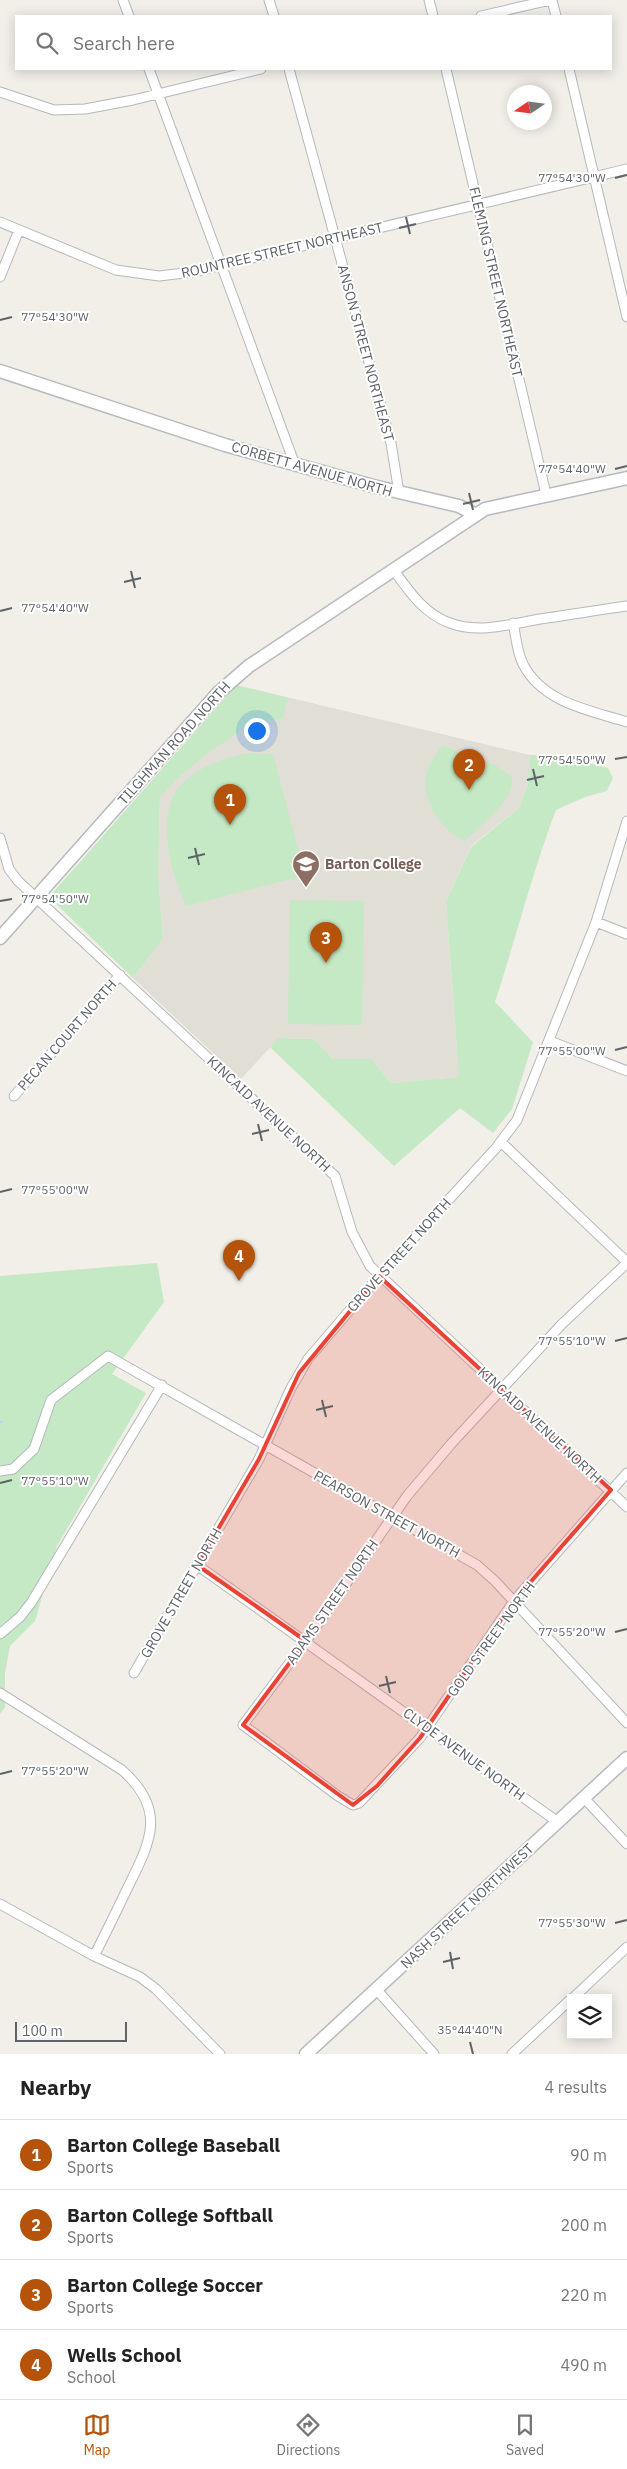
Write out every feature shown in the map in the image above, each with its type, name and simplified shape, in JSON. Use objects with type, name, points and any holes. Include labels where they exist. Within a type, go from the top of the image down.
[{"type":"street","points":[[123,0],[129,15]]},
{"type":"street","points":[[269,0],[274,15]]},
{"type":"street","points":[[430,0],[433,15]]},
{"type":"street","points":[[484,15],[551,0],[556,15]]},
{"type":"street","points":[[149,70],[295,465]]},
{"type":"street","points":[[0,92],[44,107],[64,110],[104,106],[257,70]]},
{"type":"street","name":"ANSON STREET NORTHEAST","points":[[289,70],[391,443],[399,493]]},
{"type":"street","name":"FLEMING STREET NORTHEAST","points":[[446,70],[546,494]]},
{"type":"street","points":[[569,70],[627,318]]},
{"type":"street","name":"ROUNTREE STREET NORTHEAST","points":[[0,222],[116,270],[148,276],[186,273],[627,169]]},
{"type":"street","points":[[0,277],[19,230]]},
{"type":"street","name":"CORBETT AVENUE NORTH","points":[[0,371],[295,465],[399,493],[459,506],[476,515]]},
{"type":"street","points":[[476,515],[485,509],[546,494],[627,478]]},
{"type":"street","name":"TILGHMAN ROAD NORTH","points":[[0,938],[229,682],[268,652],[476,515]]},
{"type":"street","points":[[393,569],[420,602],[451,623],[480,628],[627,606]]},
{"type":"street","points":[[513,623],[523,664],[539,686],[566,702],[627,722]]},
{"type":"street","name":"GROVE STREET NORTH","points":[[134,1673],[266,1445],[287,1396],[308,1359],[379,1276],[501,1142],[522,1111],[596,922],[627,821]]},
{"type":"street","name":"KINCAID AVENUE NORTH","points":[[0,838],[12,875],[335,1176],[352,1232],[360,1251],[379,1276],[611,1490],[627,1507]]},
{"type":"street","points":[[596,922],[627,934]]},
{"type":"street","name":"PECAN COURT NORTH","points":[[14,1096],[120,975]]},
{"type":"street","points":[[550,1041],[627,1070]]},
{"type":"street","points":[[501,1142],[627,1263]]},
{"type":"street","name":"ADAMS STREET NORTH","points":[[356,1804],[353,1805],[338,1796],[243,1725],[306,1641],[391,1517],[451,1444],[562,1324],[627,1263]]},
{"type":"street","name":"PEARSON STREET NORTH","points":[[0,1472],[13,1469],[34,1449],[51,1400],[108,1356],[472,1562],[514,1601],[627,1723]]},
{"type":"street","points":[[0,1634],[20,1617],[31,1603],[162,1385]]},
{"type":"street","name":"GOLD STREET NORTH","points":[[356,1804],[387,1775],[427,1728],[514,1601],[627,1473]]},
{"type":"street","name":"CLYDE AVENUE NORTH","points":[[197,1565],[558,1822]]},
{"type":"street","points":[[0,1693],[122,1770],[134,1781],[146,1801],[151,1825],[148,1847],[94,1956]]},
{"type":"street","name":"NASH STREET NORTHWEST","points":[[306,2054],[627,1758]]},
{"type":"street","points":[[584,1798],[627,1844]]},
{"type":"street","points":[[0,1904],[94,1956],[129,1971],[156,1989],[220,2054]]},
{"type":"street","points":[[577,1994],[627,1948]]},
{"type":"street","points":[[376,1989],[434,2054]]},
{"type":"street","points":[[512,2054],[567,2004]]},
{"type":"highlighted area","points":[[379,1276],[611,1490],[514,1601],[420,1738],[377,1786],[353,1805],[243,1725],[306,1641],[197,1565],[259,1459],[299,1373]]},
{"type":"shaded area","name":"Barton College","points":[[236,685],[530,755],[528,783],[520,807],[471,846],[446,901],[459,1077],[391,1083],[372,1059],[333,1059],[314,1039],[279,1038],[241,1079],[133,978],[163,939],[158,875],[160,797]]},
{"type":"green space","points":[[236,685],[288,698],[283,718],[248,726],[209,752],[181,775],[160,797],[158,875],[163,939],[133,978],[49,897]]},
{"type":"green space","points":[[442,745],[495,765],[512,777],[508,795],[502,804],[465,841],[456,837],[441,822],[430,804],[427,793],[428,769]]},
{"type":"green space","points":[[250,753],[273,754],[303,868],[298,877],[186,906],[170,857],[167,830],[170,805],[182,784],[191,776],[226,758]]},
{"type":"green space","points":[[530,755],[560,756],[608,768],[613,778],[607,791],[585,797],[556,810],[495,1002],[533,1042],[512,1109],[493,1133],[460,1108],[394,1166],[270,1047],[278,1038],[314,1039],[333,1059],[372,1059],[391,1083],[459,1077],[446,901],[471,847],[520,807],[528,783]]},
{"type":"green space","points":[[290,900],[364,901],[362,1025],[288,1024]]},
{"type":"green space","points":[[157,1263],[164,1302],[112,1374],[146,1393],[57,1546],[35,1621],[10,1646],[5,1673],[5,1707],[0,1714],[0,1276]]},
{"type":"place","name":"Barton College Softball","points":[[469,790]]},
{"type":"place","name":"Barton College Baseball","points":[[230,825]]},
{"type":"place","name":"Barton College","points":[[306,888]]},
{"type":"place","name":"Barton College Soccer","points":[[326,963]]},
{"type":"place","name":"Wells School","points":[[239,1281]]}]
